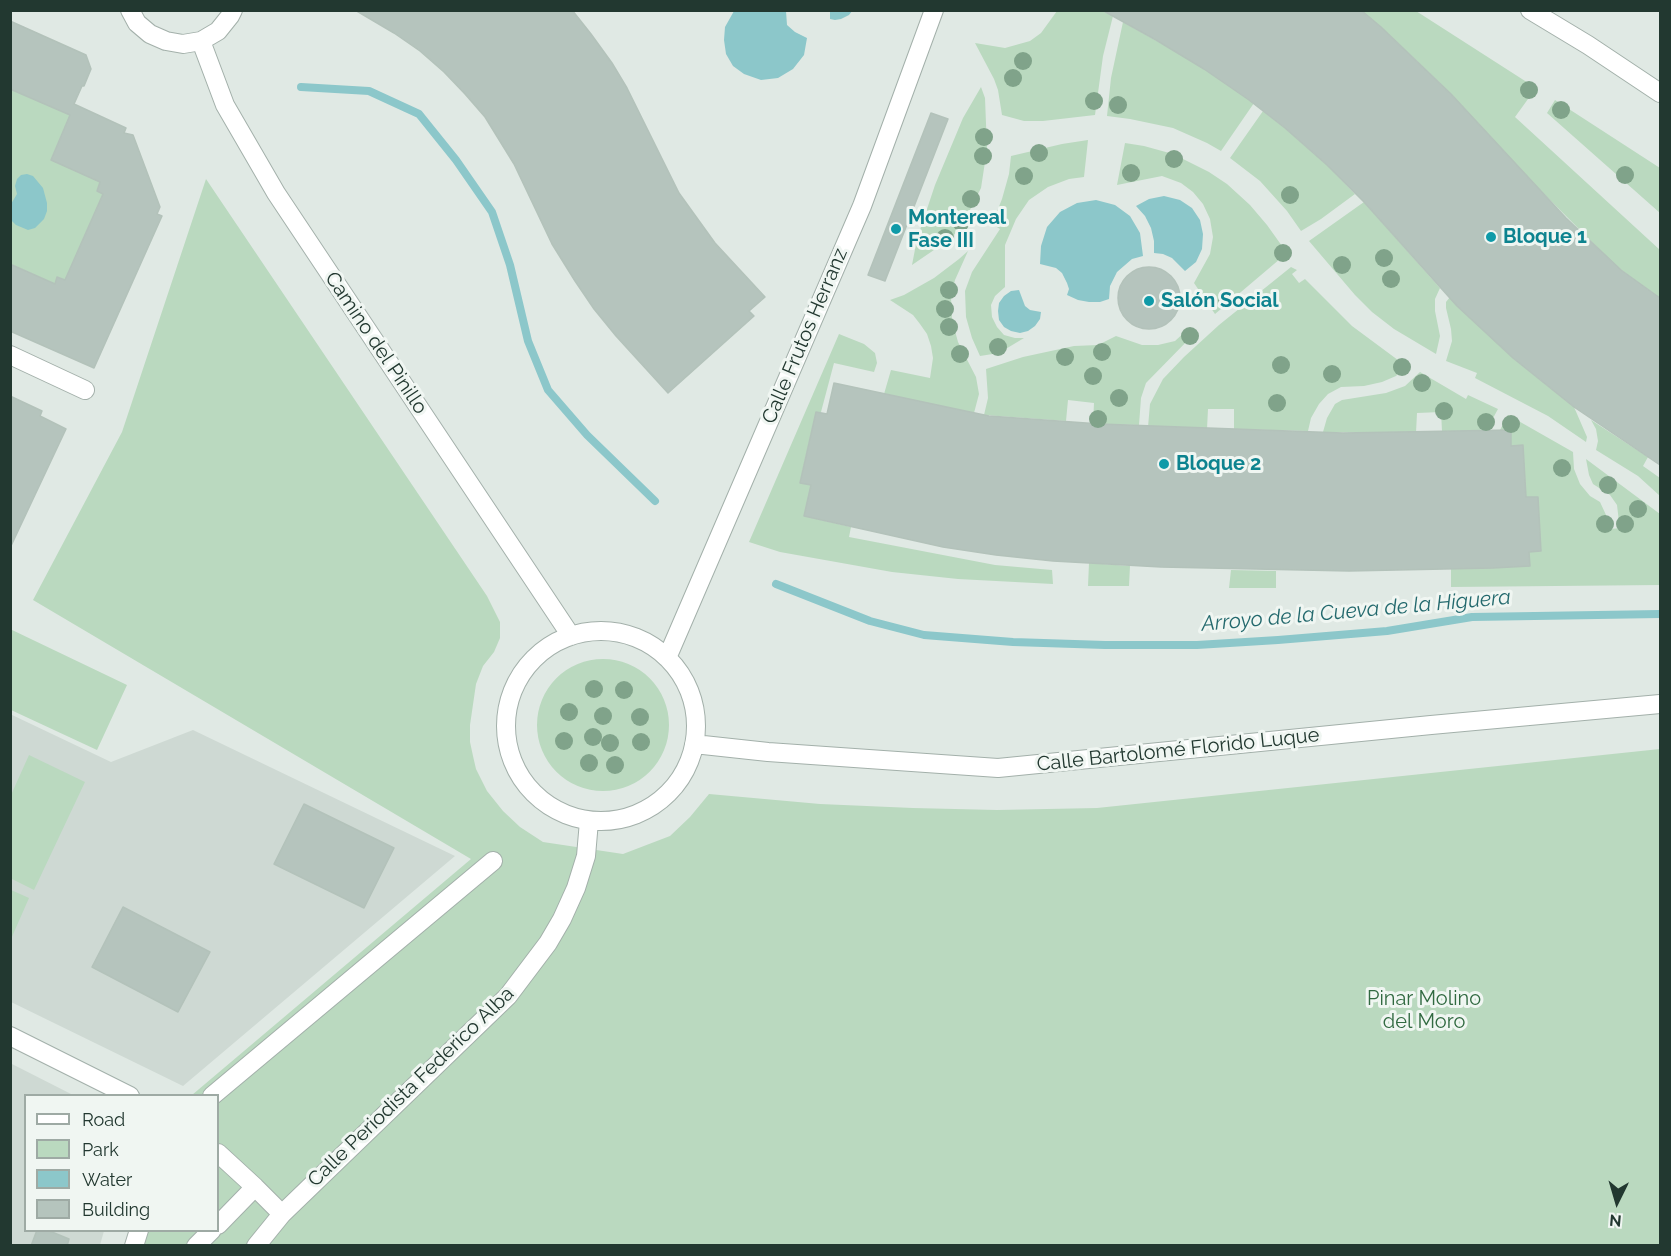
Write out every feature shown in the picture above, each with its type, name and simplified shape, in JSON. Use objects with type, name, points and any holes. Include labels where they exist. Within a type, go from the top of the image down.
[{"type":"street","points":[[130,10],[137,22],[150,34],[166,41],[183,44],[201,40],[218,31],[233,10]]},
{"type":"street","name":"Calle Frutos Herranz","points":[[667,658],[862,206],[934,10]]},
{"type":"street","points":[[1530,10],[1660,93]]},
{"type":"street","name":"Camino del Pinillo","points":[[201,40],[225,105],[276,193],[571,636]]},
{"type":"street","points":[[10,355],[85,390]]},
{"type":"street","points":[[597,632],[621,634],[646,643],[667,658],[686,683],[695,713],[694,744],[691,756],[681,778],[665,797],[645,811],[623,819],[589,821],[551,807],[530,790],[521,779],[510,755],[506,726],[510,697],[524,670],[556,642],[571,636],[597,632]]},
{"type":"street","name":"Calle Bartolomé Florido Luque","points":[[694,744],[768,752],[998,768],[1660,704]]},
{"type":"street","name":"Calle Periodista Federico Alba","points":[[256,1245],[282,1214],[508,996],[548,943],[562,919],[576,888],[586,856],[589,821]]},
{"type":"street","points":[[213,1094],[493,861]]},
{"type":"street","points":[[10,1036],[128,1094]]},
{"type":"street","points":[[219,1154],[282,1214]]},
{"type":"street","points":[[219,1224],[255,1187]]},
{"type":"street","points":[[196,1245],[210,1232]]},
{"type":"shaded area","points":[[10,714],[111,762],[193,730],[455,856],[183,1086],[11,1002]]},
{"type":"shaded area","points":[[10,1063],[71,1094],[24,1094],[24,1232],[104,1232],[100,1245],[11,1245]]},
{"type":"green space","points":[[1057,11],[1102,11],[1113,16],[1103,56],[1095,115],[1024,121],[1002,115],[994,79],[975,43],[1005,48],[1030,41],[1041,33]]},
{"type":"green space","points":[[1361,11],[1416,11],[1536,88],[1515,117],[1660,250],[1660,298],[1617,267],[1531,181],[1442,85]]},
{"type":"green space","points":[[1123,22],[1196,63],[1254,103],[1221,151],[1173,128],[1107,116],[1111,78]]},
{"type":"green space","points":[[981,87],[985,98],[987,149],[981,188],[962,226],[950,239],[912,265],[917,239],[935,185],[963,118]]},
{"type":"green space","points":[[11,89],[70,115],[51,160],[100,182],[97,191],[103,194],[65,280],[58,277],[55,284],[11,264]]},
{"type":"green space","points":[[1555,100],[1660,168],[1660,213],[1547,113]]},
{"type":"green space","points":[[1263,111],[1327,165],[1355,194],[1301,231],[1287,211],[1260,181],[1230,158]]},
{"type":"green space","points":[[1088,140],[1084,177],[1069,179],[1048,187],[1029,200],[1016,219],[1005,245],[1005,287],[995,296],[991,305],[992,317],[1004,335],[1024,338],[999,353],[980,356],[966,317],[965,291],[972,272],[1000,229],[992,224],[1009,174],[1011,156]]},
{"type":"green space","points":[[1125,143],[1173,154],[1227,184],[1250,205],[1287,253],[1215,314],[1194,283],[1210,254],[1213,237],[1210,219],[1203,204],[1181,183],[1162,176],[1117,185]]},
{"type":"green space","name":"Pinar Molino del Moro","points":[[206,179],[487,596],[500,622],[500,638],[494,652],[483,666],[476,684],[470,725],[473,756],[476,769],[487,791],[503,811],[520,827],[543,842],[623,854],[670,836],[709,794],[820,804],[913,808],[997,810],[1097,808],[1660,749],[1660,1245],[136,1245],[137,1232],[219,1232],[219,1094],[193,1094],[471,859],[33,600],[122,432]]},
{"type":"green space","points":[[1364,202],[1440,288],[1435,299],[1440,336],[1436,354],[1394,329],[1372,312],[1309,241]]},
{"type":"green space","points":[[968,251],[955,280],[951,297],[952,320],[958,342],[976,377],[979,394],[974,413],[884,394],[891,370],[930,378],[933,358],[927,334],[920,324],[913,315],[890,300],[934,278]]},
{"type":"green space","points":[[1291,267],[1297,270],[1292,274],[1299,283],[1305,279],[1352,326],[1406,366],[1396,376],[1382,382],[1341,387],[1328,394],[1311,418],[1308,431],[1234,429],[1234,409],[1208,409],[1207,429],[1148,427],[1150,404],[1163,379],[1219,325]]},
{"type":"green space","points":[[1450,297],[1513,358],[1574,407],[1587,437],[1586,442],[1548,416],[1475,378],[1477,373],[1446,361],[1452,341],[1446,308],[1446,302]]},
{"type":"green space","points":[[1187,330],[1192,336],[1146,383],[1141,398],[1139,425],[1093,424],[1094,403],[1068,400],[1066,421],[984,415],[988,398],[986,369],[1023,357],[1074,346],[1098,345],[1116,336],[1142,345],[1158,345],[1175,341]]},
{"type":"green space","points":[[839,334],[864,344],[875,353],[877,363],[874,372],[834,363],[821,412],[816,412],[800,482],[811,485],[804,516],[851,527],[849,537],[995,565],[1052,570],[1053,584],[958,579],[892,572],[780,552],[749,542]]},
{"type":"green space","points":[[1420,372],[1466,399],[1468,395],[1498,409],[1486,431],[1442,431],[1441,412],[1417,413],[1416,433],[1323,432],[1327,418],[1335,404],[1342,400],[1386,393],[1405,386]]},
{"type":"green space","points":[[1508,415],[1573,452],[1574,469],[1580,484],[1590,496],[1600,502],[1609,529],[1622,528],[1617,505],[1610,495],[1593,484],[1586,459],[1660,514],[1660,585],[1451,587],[1451,569],[1529,566],[1529,552],[1541,551],[1538,498],[1526,497],[1523,446],[1511,446],[1500,430]]},
{"type":"green space","points":[[1591,420],[1648,457],[1643,466],[1660,478],[1660,496],[1638,476],[1596,450],[1598,441],[1596,429]]},
{"type":"green space","points":[[1089,563],[1130,566],[1129,586],[1088,586]]},
{"type":"green space","points":[[1231,570],[1276,571],[1276,588],[1229,588]]},
{"type":"green space","points":[[10,629],[127,685],[97,750],[11,710]]},
{"type":"green space","points":[[603,659],[628,664],[650,678],[664,700],[669,725],[664,750],[650,772],[628,786],[603,791],[578,786],[556,772],[542,750],[537,725],[542,700],[556,678],[578,664]]},
{"type":"green space","points":[[29,755],[85,782],[34,890],[10,878],[11,795]]},
{"type":"green space","points":[[11,890],[29,898],[11,939]]},
{"type":"water","points":[[830,10],[852,11],[849,15],[835,20],[830,19]]},
{"type":"water","points":[[734,11],[786,11],[787,25],[807,38],[804,55],[793,69],[778,78],[761,80],[744,74],[733,66],[726,54],[724,40],[725,27]]},
{"type":"water","points":[[27,174],[33,176],[43,188],[47,203],[44,219],[35,228],[28,230],[16,225],[10,217],[11,204],[17,194],[15,186],[17,179]]},
{"type":"water","points":[[1164,196],[1180,200],[1192,208],[1200,220],[1203,234],[1202,249],[1196,262],[1185,271],[1172,258],[1154,253],[1151,228],[1145,216],[1136,206],[1149,199]]},
{"type":"water","points":[[1096,200],[1115,205],[1130,216],[1140,233],[1143,256],[1132,259],[1117,272],[1110,286],[1109,299],[1089,302],[1067,295],[1069,289],[1062,273],[1056,268],[1040,264],[1041,246],[1047,227],[1060,212],[1077,203]]},
{"type":"water","points":[[1019,290],[1025,306],[1030,310],[1041,312],[1040,319],[1035,326],[1020,333],[1004,327],[999,320],[998,311],[999,303],[1004,296],[1011,291]]},
{"type":"building","points":[[355,10],[572,10],[612,63],[627,88],[679,193],[715,243],[765,297],[749,311],[754,316],[668,393],[616,336],[575,281],[552,244],[514,164],[485,117],[444,72],[420,51]]},
{"type":"building","name":"Bloque 1","points":[[1102,10],[1362,11],[1451,94],[1566,218],[1621,270],[1660,298],[1660,465],[1574,407],[1513,358],[1457,306],[1364,202],[1285,128],[1204,69]]},
{"type":"building","points":[[10,21],[86,55],[91,69],[74,104],[126,128],[124,133],[133,135],[160,207],[157,214],[162,216],[94,368],[10,331],[10,264],[55,284],[57,277],[65,280],[103,194],[97,191],[100,182],[51,160],[70,115],[10,89]]},
{"type":"building","name":"Montereal Fase III","points":[[931,113],[948,119],[885,281],[868,275]]},
{"type":"building","name":"Salón Social","points":[[1149,267],[1161,269],[1171,276],[1178,286],[1180,298],[1178,310],[1171,320],[1161,327],[1149,329],[1137,327],[1127,320],[1120,310],[1118,298],[1120,286],[1127,276],[1137,269]]},
{"type":"building","name":"Bloque 2","points":[[834,383],[989,416],[1100,424],[1343,433],[1511,430],[1511,446],[1523,445],[1526,497],[1538,497],[1541,551],[1529,552],[1530,566],[1493,568],[1349,571],[1161,567],[1053,561],[996,555],[943,547],[804,516],[811,485],[800,483],[816,412],[827,414]]},
{"type":"building","points":[[10,396],[42,411],[40,416],[66,429],[10,548]]},
{"type":"building","points":[[304,804],[394,848],[364,908],[274,864]]},
{"type":"building","points":[[123,907],[210,952],[178,1012],[92,967]]},
{"type":"building","points":[[36,1232],[52,1232],[69,1239],[67,1246],[31,1246]]},
{"type":"waterway","name":"Arroyo de la Cueva de la Higuera","points":[[301,87],[369,91],[419,114],[456,160],[492,212],[510,265],[528,341],[548,390],[587,435],[655,501]]},
{"type":"waterway","name":"Arroyo de la Cueva de la Higuera","points":[[776,584],[870,621],[924,635],[1013,642],[1197,645],[1387,631],[1472,617],[1660,614]]},
{"type":"place","name":"Montereal Fase III","points":[[896,229]]},
{"type":"place","name":"Bloque 1","points":[[1491,237]]},
{"type":"place","name":"Salón Social","points":[[1149,301]]},
{"type":"place","name":"Bloque 2","points":[[1164,464]]}]
